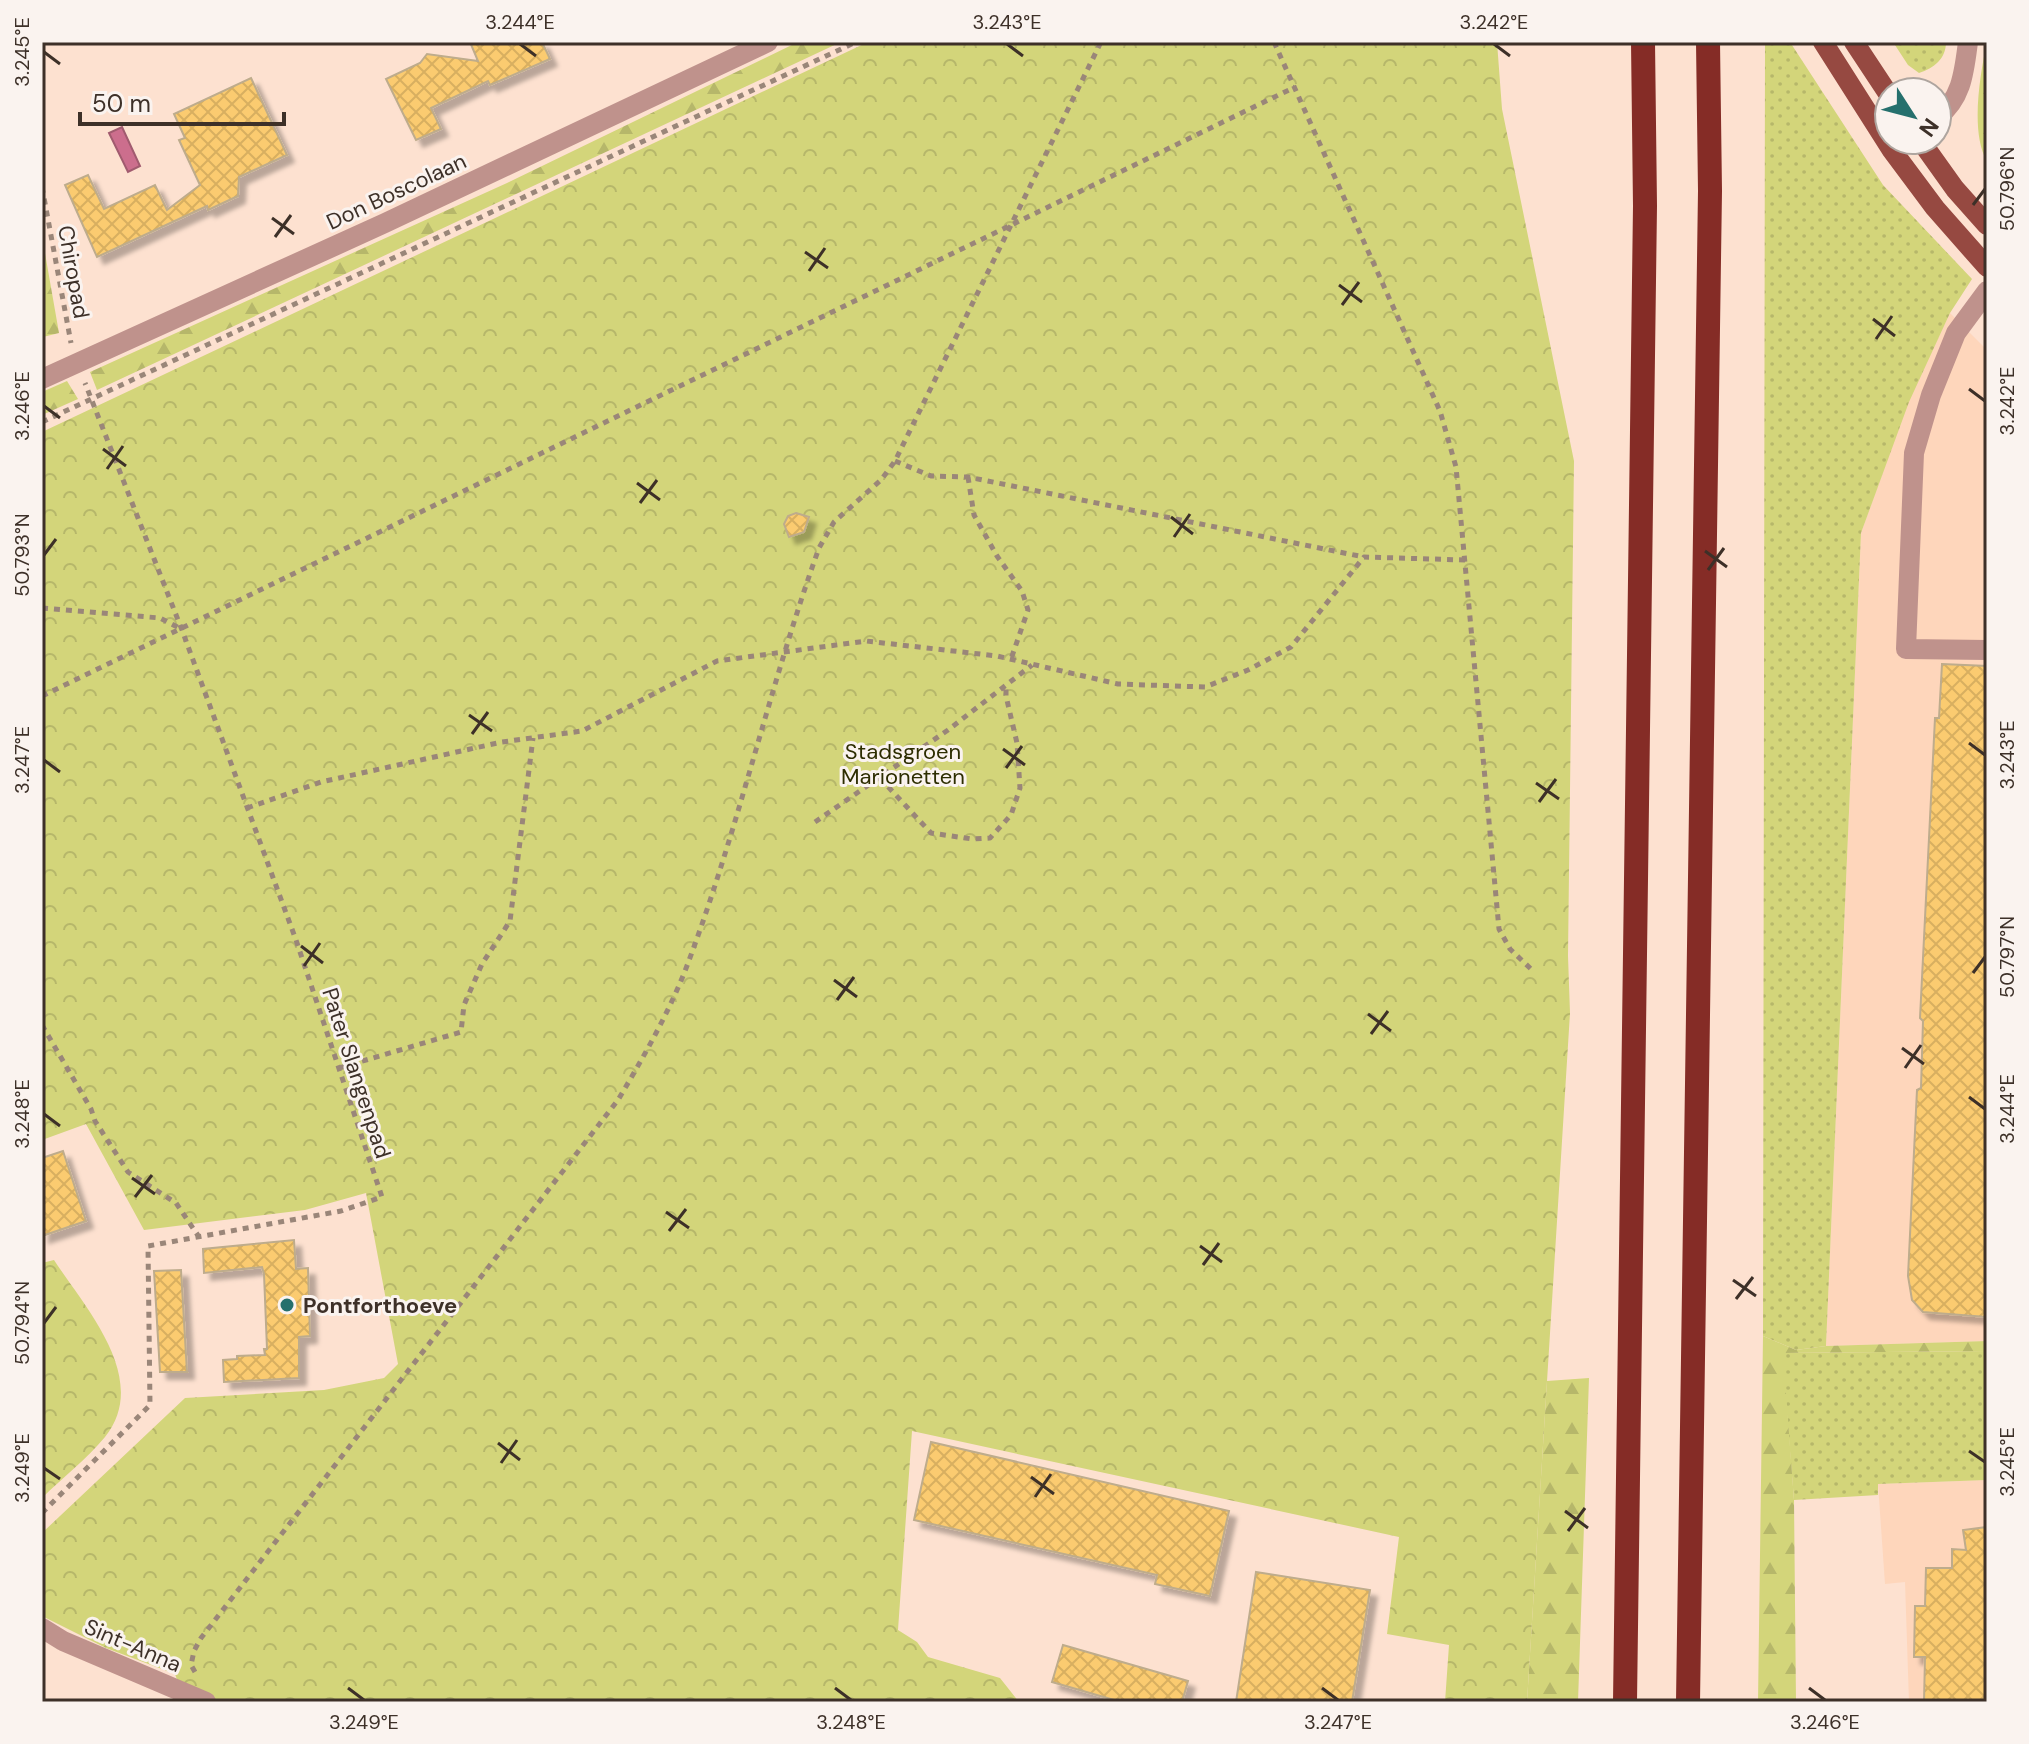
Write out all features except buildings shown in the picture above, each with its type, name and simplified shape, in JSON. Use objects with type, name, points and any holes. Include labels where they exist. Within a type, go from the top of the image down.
[{"type":"highway","points":[[1625,1702],[1645,206],[1643,42]]},
{"type":"highway","points":[[1688,1702],[1710,191],[1708,42]]},
{"type":"main road","points":[[1823,42],[1873,118]]},
{"type":"main road","points":[[1854,42],[1876,76]]},
{"type":"main road","points":[[1905,156],[1935,208],[1987,267]]},
{"type":"main road","points":[[1931,156],[1987,225]]},
{"type":"street","name":"Don Boscolaan","points":[[42,379],[385,223],[768,42]]},
{"type":"street","points":[[1953,102],[1959,92],[1968,42]]},
{"type":"street","points":[[1987,291],[1956,333],[1931,395],[1914,453],[1906,649],[1987,650]]},
{"type":"street","name":"Sint-Anna","points":[[42,1628],[63,1641],[202,1700]]},
{"type":"path","points":[[42,422],[856,42]]},
{"type":"path","points":[[202,1700],[204,1687],[191,1665],[201,1638],[618,1100],[654,1040],[684,973],[709,902],[819,548],[834,522],[881,480],[895,461],[1101,42]]},
{"type":"path","points":[[1274,42],[1440,411],[1456,467],[1499,929],[1510,949],[1532,970]]},
{"type":"path","points":[[42,696],[1295,87]]},
{"type":"path","name":"Chiropad","points":[[42,187],[72,351],[78,363]]},
{"type":"path","name":"Pater Slangenpad","points":[[42,1513],[150,1405],[148,1246],[341,1211],[382,1197],[296,940],[182,630],[91,400]]},
{"type":"path","points":[[895,461],[931,476],[968,477],[1364,557],[1465,560]]},
{"type":"path","points":[[968,477],[974,515],[997,556],[1022,591],[1028,610],[1011,659]]},
{"type":"path","points":[[247,808],[321,782],[502,742],[582,731],[717,661],[866,641],[1011,659],[1118,684],[1205,687],[1248,670],[1291,647],[1364,557]]},
{"type":"path","points":[[42,608],[160,618],[182,630]]},
{"type":"path","points":[[815,822],[948,730],[1033,664]]},
{"type":"path","points":[[880,778],[931,833],[972,839],[990,838],[1011,815],[1020,788],[1017,743],[1006,685]]},
{"type":"path","points":[[339,1068],[461,1032],[464,1005],[476,978],[510,921],[533,738]]},
{"type":"path","points":[[42,1025],[95,1121],[128,1172],[176,1203],[199,1237]]},
{"type":"shaded area","points":[[122,127],[140,166],[128,172],[109,133]]},
{"type":"shaded area","points":[[1950,313],[1987,350],[1987,1341],[1826,1346],[1861,533],[1908,402]]},
{"type":"shaded area","points":[[1987,1480],[1987,1702],[1909,1702],[1905,1582],[1885,1584],[1878,1484]]},
{"type":"green space","points":[[798,42],[841,42],[97,390],[90,372],[507,183]]},
{"type":"green space","name":"Stadsgroen Marionetten","points":[[868,42],[1497,42],[1502,109],[1574,461],[1568,956],[1570,1013],[1527,1702],[1445,1702],[1449,1645],[1387,1634],[1399,1537],[912,1431],[898,1630],[917,1642],[928,1657],[1000,1678],[1019,1702],[185,1702],[175,1674],[106,1648],[42,1616],[42,1533],[185,1398],[324,1390],[384,1378],[398,1364],[366,1193],[305,1210],[144,1230],[86,1124],[42,1140],[42,432]]},
{"type":"green space","points":[[1765,42],[1790,42],[1883,185],[1972,279],[1950,313],[1909,402],[1861,533],[1826,1346],[1796,1350],[1763,1336]]},
{"type":"green space","points":[[1893,42],[1946,42],[1938,62],[1919,73],[1908,65]]},
{"type":"green space","points":[[1987,42],[1987,161],[1978,119],[1979,86]]},
{"type":"green space","points":[[42,236],[59,333],[43,337],[42,329]]},
{"type":"green space","points":[[67,381],[78,399],[42,415],[42,392]]},
{"type":"green space","points":[[54,1260],[109,1345],[118,1368],[121,1392],[117,1415],[105,1437],[42,1498],[42,1263]]},
{"type":"green space","points":[[1763,1336],[1796,1350],[1826,1346],[1987,1341],[1987,1351],[1783,1353],[1794,1500],[1796,1702],[1758,1702]]},
{"type":"green space","points":[[1987,1351],[1987,1480],[1878,1484],[1878,1495],[1794,1500],[1782,1353]]},
{"type":"green space","points":[[1589,1378],[1578,1702],[1527,1702],[1547,1381]]},
{"type":"place","name":"Pontforthoeve","points":[[287,1305]]}]
